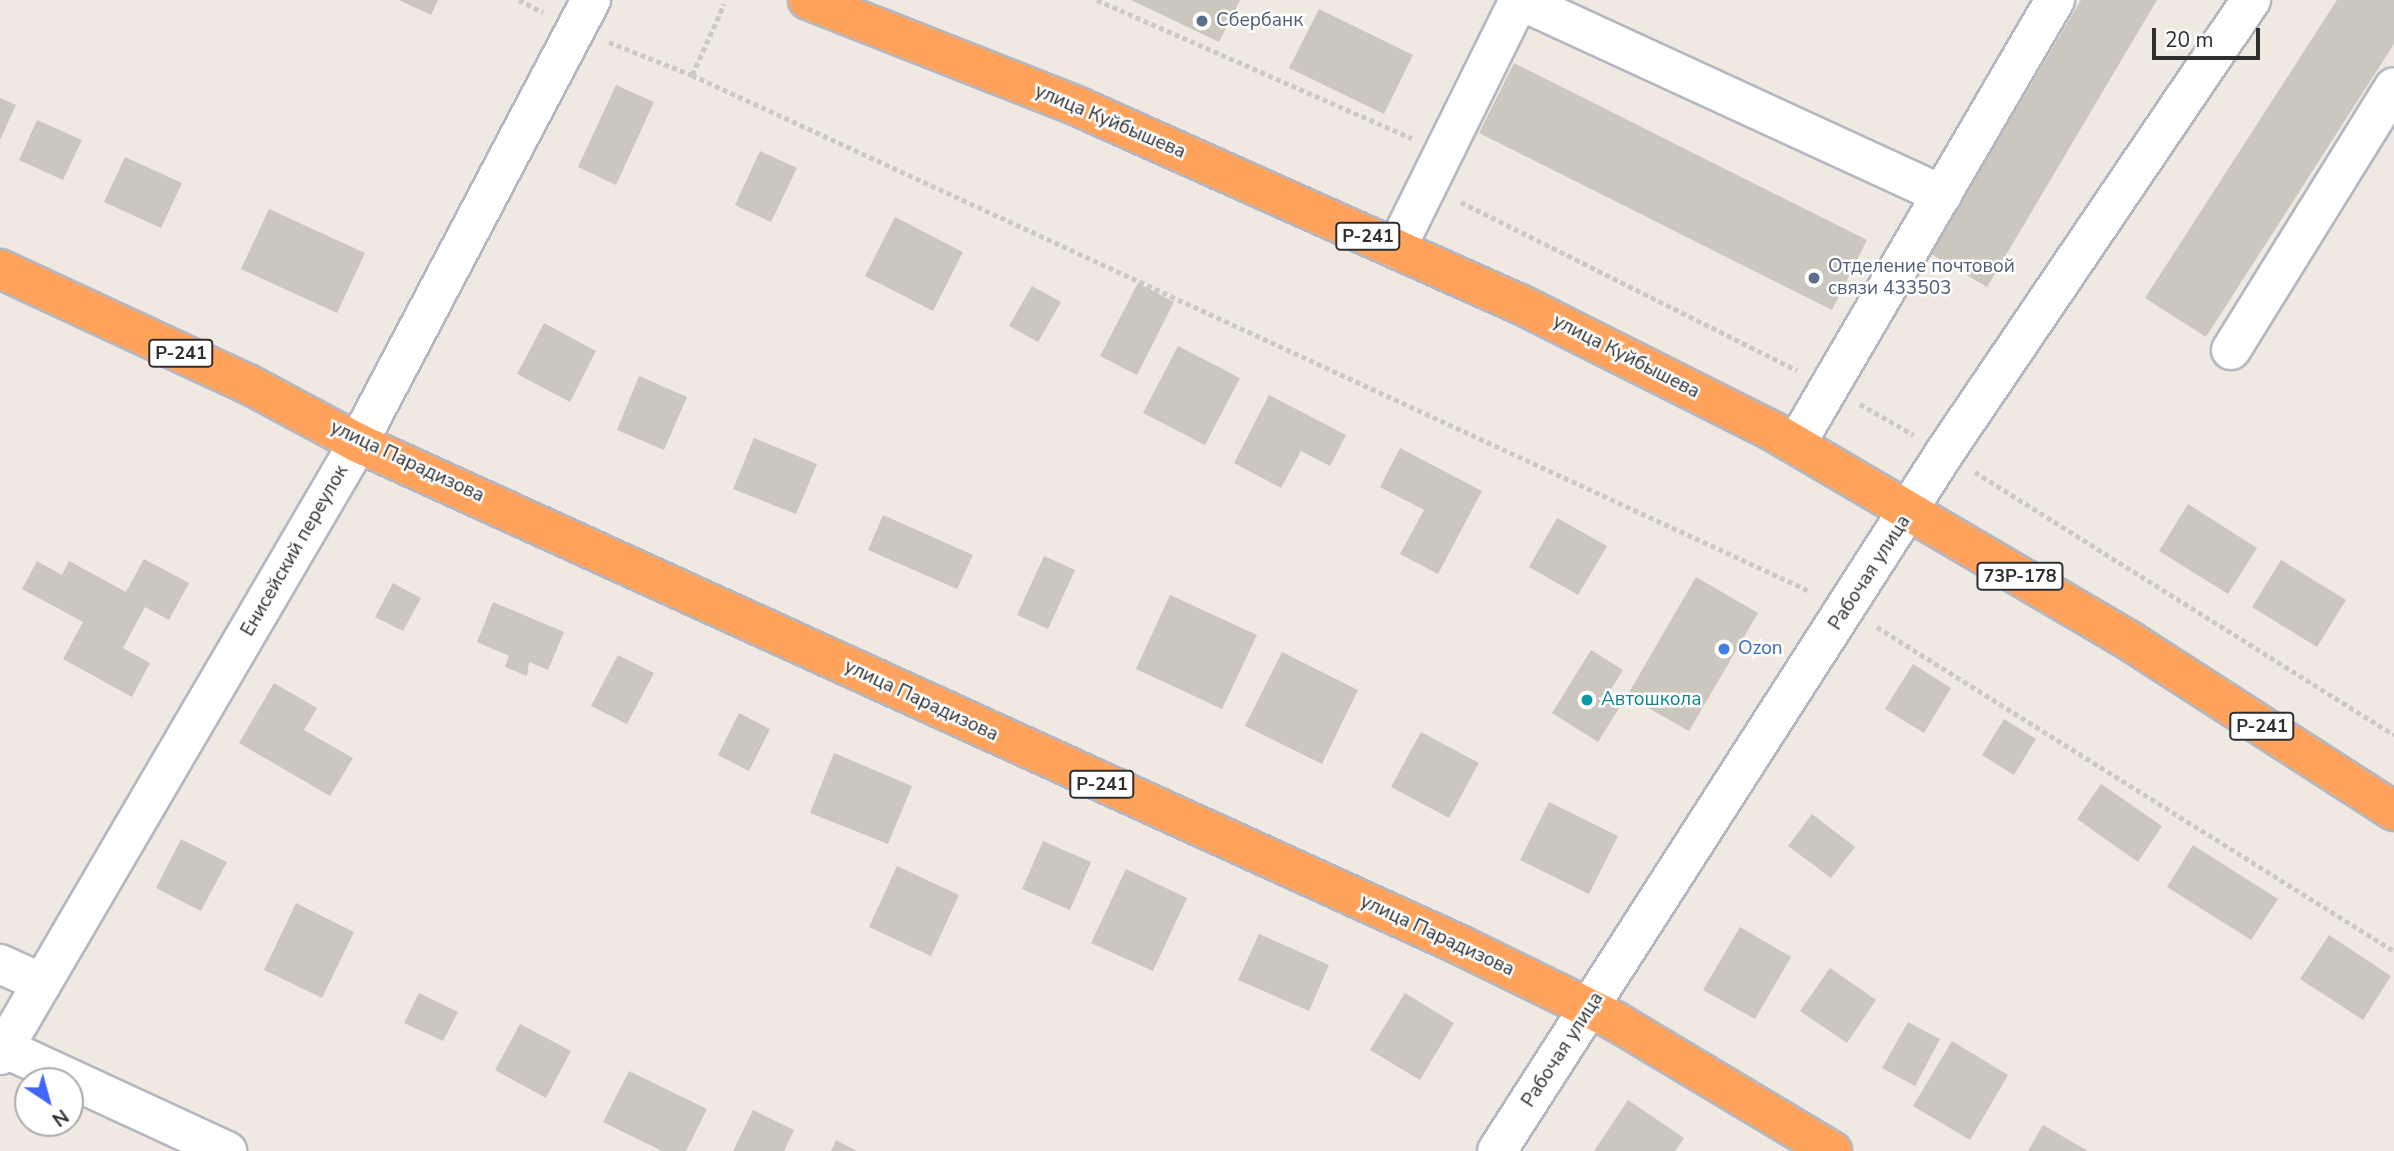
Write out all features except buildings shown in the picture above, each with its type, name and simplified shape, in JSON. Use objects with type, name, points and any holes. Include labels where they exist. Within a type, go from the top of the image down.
[{"type":"highway","name":"улица Куйбышева","points":[[808,0],[1079,107],[1530,309],[1796,444],[2130,641],[2394,811]]},
{"type":"highway","name":"улица Парадизова","points":[[0,269],[248,384],[358,443],[1462,946],[1590,1009],[1832,1151]]},
{"type":"street","points":[[1396,249],[1441,151],[1519,0],[1942,195]]},
{"type":"street","points":[[1796,444],[2055,0]]},
{"type":"street","name":"Рабочая улица","points":[[1497,1151],[1910,510],[2251,0]]},
{"type":"street","name":"Енисейский переулок","points":[[2,1052],[358,443],[584,15]]},
{"type":"street","points":[[2231,350],[2394,87]]},
{"type":"street","points":[[0,964],[42,983]]},
{"type":"street","points":[[2,1052],[227,1151]]},
{"type":"path","points":[[519,0],[584,15],[692,75],[1847,608],[2394,951]]},
{"type":"path","points":[[1097,0],[1441,151]]},
{"type":"path","points":[[692,75],[724,4]]},
{"type":"place","name":"Сбербанк","points":[[1202,21]]},
{"type":"place","name":"Отделение почтовой связи 433503","points":[[1814,278]]},
{"type":"place","name":"Ozon","points":[[1724,649]]},
{"type":"place","name":"Автошкола","points":[[1587,700]]}]
